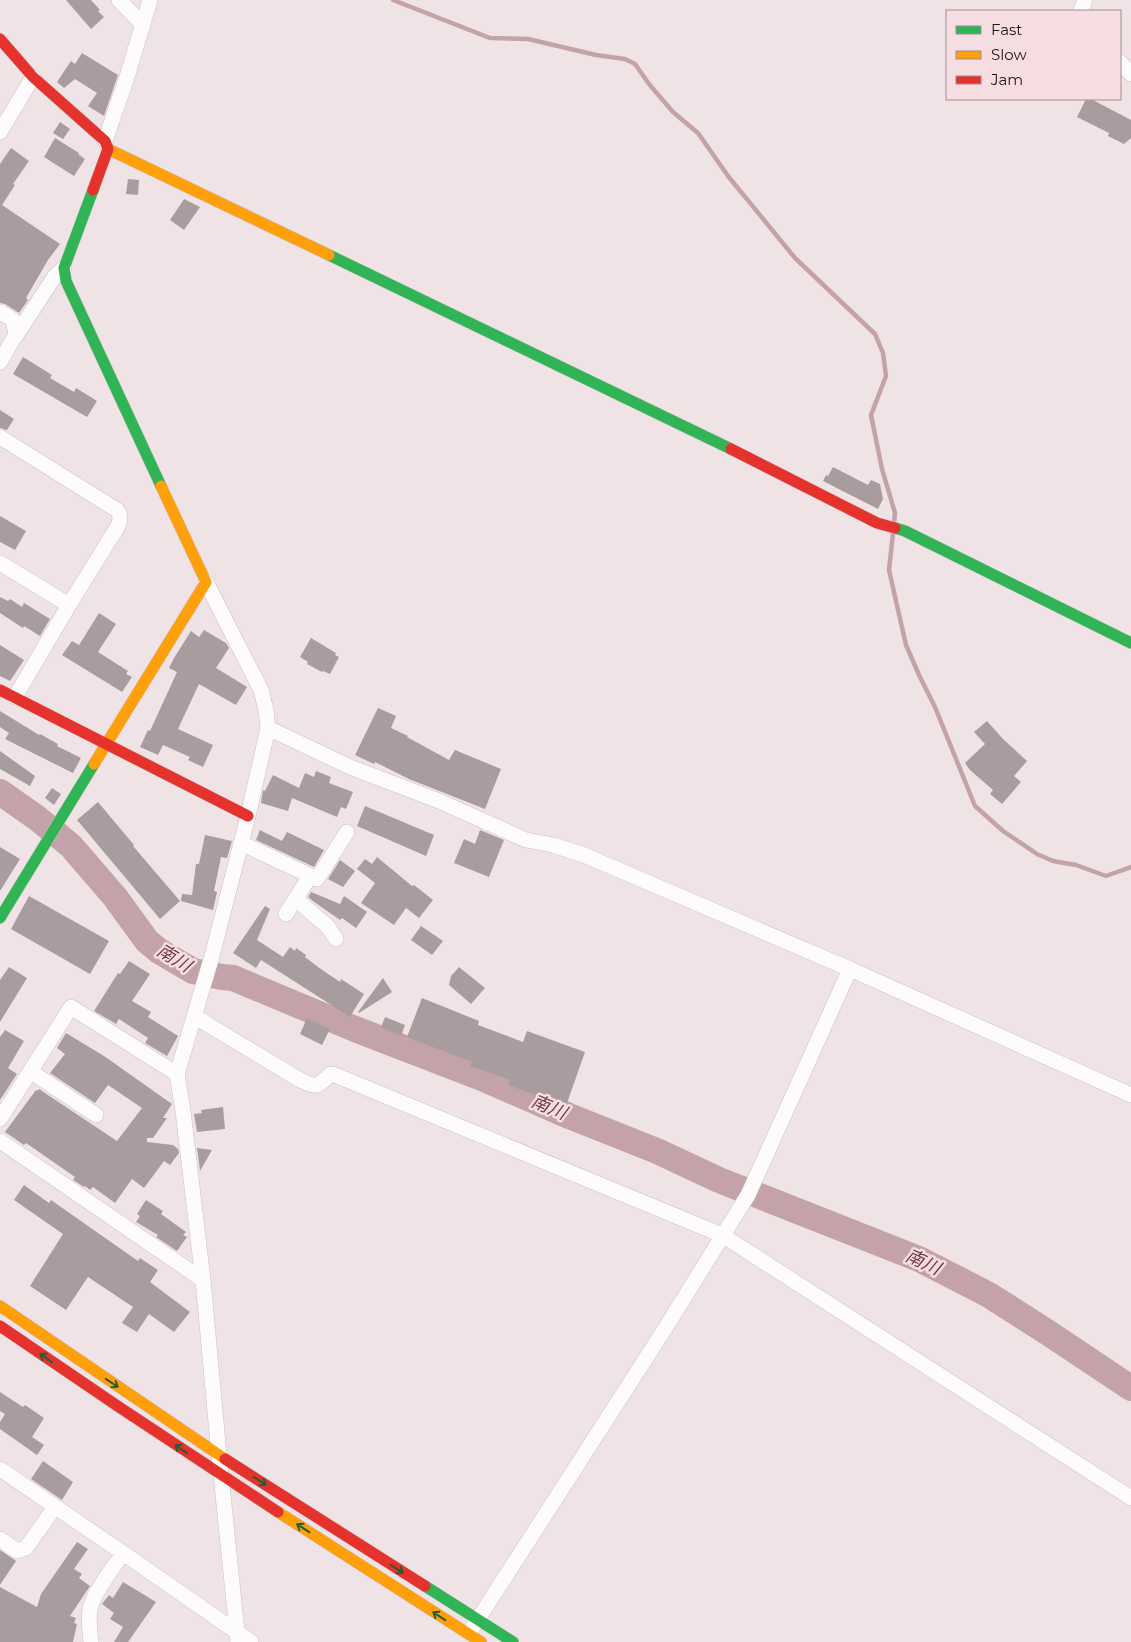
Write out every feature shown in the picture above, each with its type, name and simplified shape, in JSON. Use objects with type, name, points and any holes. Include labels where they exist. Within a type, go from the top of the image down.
[{"type":"street","points":[[119,0],[143,25]]},
{"type":"street","points":[[150,0],[106,145],[64,268],[66,281],[206,582],[261,690],[266,710],[268,728],[248,816],[212,956],[177,1074],[204,1280],[219,1455],[242,1639]]},
{"type":"street","points":[[0,39],[33,77],[106,145],[769,468],[877,523],[905,531],[1131,643]]},
{"type":"street","points":[[1121,63],[1131,74]]},
{"type":"street","points":[[0,132],[33,77]]},
{"type":"street","points":[[0,362],[55,276],[64,268]]},
{"type":"street","points":[[0,312],[12,320],[16,334],[15,337]]},
{"type":"street","points":[[0,438],[119,512],[120,518],[118,526],[15,698]]},
{"type":"street","points":[[0,563],[69,605]]},
{"type":"street","points":[[0,918],[206,582]]},
{"type":"street","points":[[0,690],[248,816]]},
{"type":"street","points":[[268,728],[350,766],[439,801],[526,840],[552,845],[584,856],[850,969],[1131,1095]]},
{"type":"street","points":[[240,843],[317,880],[347,832]]},
{"type":"street","points":[[286,914],[310,876]]},
{"type":"street","points":[[296,899],[328,927],[336,939]]},
{"type":"street","points":[[0,1326],[82,1383],[472,1640],[477,1620],[666,1327],[750,1190],[850,969]]},
{"type":"street","points":[[0,1119],[71,1007],[177,1074]]},
{"type":"street","points":[[196,1009],[300,1080],[312,1086],[319,1085],[331,1074],[335,1075],[722,1235],[1131,1498]]},
{"type":"street","points":[[30,1071],[96,1115]]},
{"type":"street","points":[[0,1141],[204,1280]]},
{"type":"street","points":[[0,1306],[219,1455],[513,1642]]},
{"type":"street","points":[[0,1469],[124,1553],[242,1639]]},
{"type":"street","points":[[0,1539],[17,1551],[26,1548],[55,1506]]},
{"type":"street","points":[[91,1642],[89,1612],[91,1605],[124,1553]]},
{"type":"building","points":[[66,0],[91,0],[104,17],[91,29]]},
{"type":"building","points":[[82,53],[118,75],[104,116],[88,106],[97,93],[75,79],[64,88],[57,82],[71,61],[75,64]]},
{"type":"building","points":[[1086,100],[1093,100],[1131,120],[1131,138],[1124,144],[1108,136],[1109,133],[1077,117]]},
{"type":"building","points":[[60,122],[70,129],[63,139],[53,133]]},
{"type":"building","points":[[55,138],[85,159],[74,176],[44,157]]},
{"type":"building","points":[[11,148],[29,161],[13,184],[15,185],[2,205],[60,244],[48,260],[26,298],[28,300],[19,313],[0,303],[0,164]]},
{"type":"building","points":[[128,179],[139,180],[138,195],[126,194]]},
{"type":"building","points":[[184,199],[200,207],[184,230],[170,220]]},
{"type":"building","points":[[23,357],[52,375],[50,378],[74,392],[76,388],[97,401],[87,417],[13,374]]},
{"type":"building","points":[[0,410],[14,419],[7,430],[0,428]]},
{"type":"building","points":[[833,467],[868,485],[871,480],[880,484],[883,499],[878,509],[823,481]]},
{"type":"building","points":[[0,516],[26,531],[15,550],[0,542]]},
{"type":"building","points":[[0,597],[8,601],[10,599],[22,607],[24,603],[50,619],[40,636],[24,626],[23,628],[0,613]]},
{"type":"building","points":[[99,613],[116,624],[98,652],[128,671],[126,674],[132,677],[122,692],[62,655],[72,641],[79,645]]},
{"type":"building","points":[[204,630],[226,643],[229,648],[216,668],[247,687],[236,705],[199,684],[178,729],[213,745],[203,767],[188,760],[190,757],[163,745],[158,755],[140,747],[148,730],[150,731],[177,672],[169,668],[174,658],[191,631],[199,637]]},
{"type":"building","points":[[311,638],[336,653],[335,655],[339,657],[330,674],[307,664],[308,662],[300,657]]},
{"type":"building","points":[[0,645],[24,660],[10,681],[0,676]]},
{"type":"building","points":[[378,708],[396,716],[391,728],[449,760],[455,750],[501,769],[485,809],[355,755]]},
{"type":"building","points":[[0,711],[39,735],[58,744],[57,746],[81,758],[73,773],[5,739],[9,733],[0,727]]},
{"type":"building","points":[[987,721],[1027,761],[1014,776],[1021,782],[1002,804],[990,794],[993,790],[970,770],[965,763],[985,744],[974,732]]},
{"type":"building","points":[[0,751],[35,776],[30,786],[0,769]]},
{"type":"building","points":[[316,771],[331,777],[329,783],[353,792],[346,809],[341,807],[337,817],[292,798],[288,811],[261,803],[263,790],[265,791],[273,775],[299,788],[305,773],[314,777]]},
{"type":"building","points":[[52,788],[61,794],[54,805],[45,798]]},
{"type":"building","points":[[98,802],[180,901],[160,919],[77,820]]},
{"type":"building","points":[[365,806],[434,835],[426,856],[357,826]]},
{"type":"building","points":[[260,830],[282,841],[287,832],[324,850],[314,867],[256,840]]},
{"type":"building","points":[[480,830],[504,840],[489,877],[454,863],[464,839],[475,844]]},
{"type":"building","points":[[205,835],[232,841],[227,858],[221,857],[214,891],[217,892],[213,910],[181,901],[182,894],[192,895],[196,864],[199,864]]},
{"type":"building","points":[[0,847],[20,859],[0,891]]},
{"type":"building","points":[[377,857],[412,886],[414,885],[433,900],[419,918],[406,908],[394,925],[361,903],[375,883],[357,869],[365,859],[372,864]]},
{"type":"building","points":[[340,860],[355,871],[343,887],[328,879]]},
{"type":"building","points":[[311,892],[340,904],[344,896],[367,912],[356,928],[342,918],[340,920],[308,897]]},
{"type":"building","points":[[29,896],[109,941],[90,974],[11,929]]},
{"type":"building","points":[[265,906],[270,909],[257,940],[283,957],[290,947],[295,951],[296,948],[306,955],[305,957],[340,982],[341,979],[364,994],[350,1017],[261,960],[256,968],[233,953]]},
{"type":"building","points":[[421,926],[443,941],[432,955],[411,940]]},
{"type":"building","points":[[129,961],[150,974],[132,1001],[151,1012],[148,1017],[178,1036],[167,1056],[145,1043],[148,1038],[119,1019],[116,1024],[94,1011],[118,973],[120,974]]},
{"type":"building","points":[[9,967],[27,978],[0,1022],[0,980]]},
{"type":"building","points":[[459,967],[485,988],[471,1004],[449,985],[451,976]]},
{"type":"building","points":[[383,978],[392,992],[359,1013],[358,1012]]},
{"type":"building","points":[[422,998],[479,1021],[478,1025],[523,1042],[527,1031],[585,1052],[566,1106],[508,1085],[510,1080],[470,1066],[472,1062],[407,1037]]},
{"type":"building","points":[[385,1017],[405,1025],[401,1036],[381,1027]]},
{"type":"building","points":[[307,1018],[330,1029],[322,1045],[300,1034]]},
{"type":"building","points":[[5,1030],[24,1041],[8,1068],[17,1074],[0,1100],[0,1037]]},
{"type":"building","points":[[66,1033],[104,1056],[172,1104],[163,1118],[167,1118],[153,1138],[147,1138],[147,1142],[173,1145],[178,1149],[179,1153],[170,1165],[164,1161],[144,1188],[132,1179],[115,1203],[93,1187],[90,1190],[73,1180],[75,1177],[26,1143],[24,1145],[5,1132],[36,1090],[39,1089],[117,1141],[142,1108],[108,1085],[95,1103],[50,1073],[65,1054],[57,1048]]},
{"type":"building","points":[[223,1107],[225,1129],[197,1132],[194,1114],[202,1113],[201,1110]]},
{"type":"building","points":[[197,1148],[212,1150],[200,1171]]},
{"type":"building","points":[[24,1185],[49,1203],[51,1200],[138,1261],[140,1258],[158,1270],[150,1282],[190,1312],[174,1332],[149,1314],[137,1332],[122,1323],[133,1307],[88,1277],[66,1310],[30,1286],[63,1234],[14,1200]]},
{"type":"building","points":[[146,1200],[163,1211],[161,1214],[186,1232],[183,1235],[187,1237],[177,1251],[156,1237],[158,1235],[136,1222],[140,1216],[137,1214]]},
{"type":"building","points":[[0,1392],[23,1407],[25,1405],[44,1418],[32,1437],[44,1445],[37,1455],[0,1429],[0,1422],[5,1414],[0,1411]]},
{"type":"building","points":[[43,1461],[73,1482],[62,1500],[31,1479]]},
{"type":"building","points":[[77,1542],[88,1549],[74,1569],[82,1574],[79,1578],[90,1586],[70,1616],[76,1618],[74,1623],[77,1624],[73,1642],[0,1642],[0,1587],[37,1607],[41,1594]]},
{"type":"building","points":[[0,1550],[16,1561],[0,1585]]},
{"type":"building","points":[[123,1582],[156,1602],[128,1642],[114,1642],[123,1627],[110,1619],[114,1613],[102,1604],[109,1595],[113,1598]]},
{"type":"waterway","points":[[393,0],[490,38],[528,39],[596,55],[625,59],[635,64],[673,112],[698,133],[728,176],[795,258],[875,334],[883,353],[886,376],[871,415],[882,469],[895,513],[894,523]]},
{"type":"waterway","points":[[893,533],[889,570],[906,645],[935,707],[975,806],[1003,831],[1037,854],[1053,861],[1076,865],[1106,876],[1131,867]]},
{"type":"waterway","name":"南川","points":[[0,792],[37,818],[71,846],[115,897],[147,941],[159,951],[193,971],[233,978],[355,1029],[482,1078],[569,1116],[657,1151],[719,1180],[919,1259],[989,1295],[1131,1388]]},
{"type":"traffic: fast","points":[[93,190],[64,268],[66,281],[161,486]]},
{"type":"traffic: fast","points":[[329,255],[731,449]]},
{"type":"traffic: fast","points":[[895,528],[905,531],[1131,643]]},
{"type":"traffic: fast","points":[[0,918],[94,764]]},
{"type":"traffic: fast","points":[[425,1586],[513,1642]]},
{"type":"traffic: slow","points":[[108,149],[329,255]]},
{"type":"traffic: slow","points":[[94,764],[206,582],[161,486]]},
{"type":"traffic: slow","points":[[0,1306],[225,1459]]},
{"type":"traffic: slow","points":[[278,1512],[481,1642]]},
{"type":"traffic: jam","points":[[0,39],[33,77],[105,141],[108,149],[93,190]]},
{"type":"traffic: jam","points":[[731,449],[877,523],[895,528]]},
{"type":"traffic: jam","points":[[0,690],[248,816]]},
{"type":"traffic: jam","points":[[0,1326],[278,1512]]},
{"type":"traffic: jam","points":[[225,1459],[425,1586]]}]
